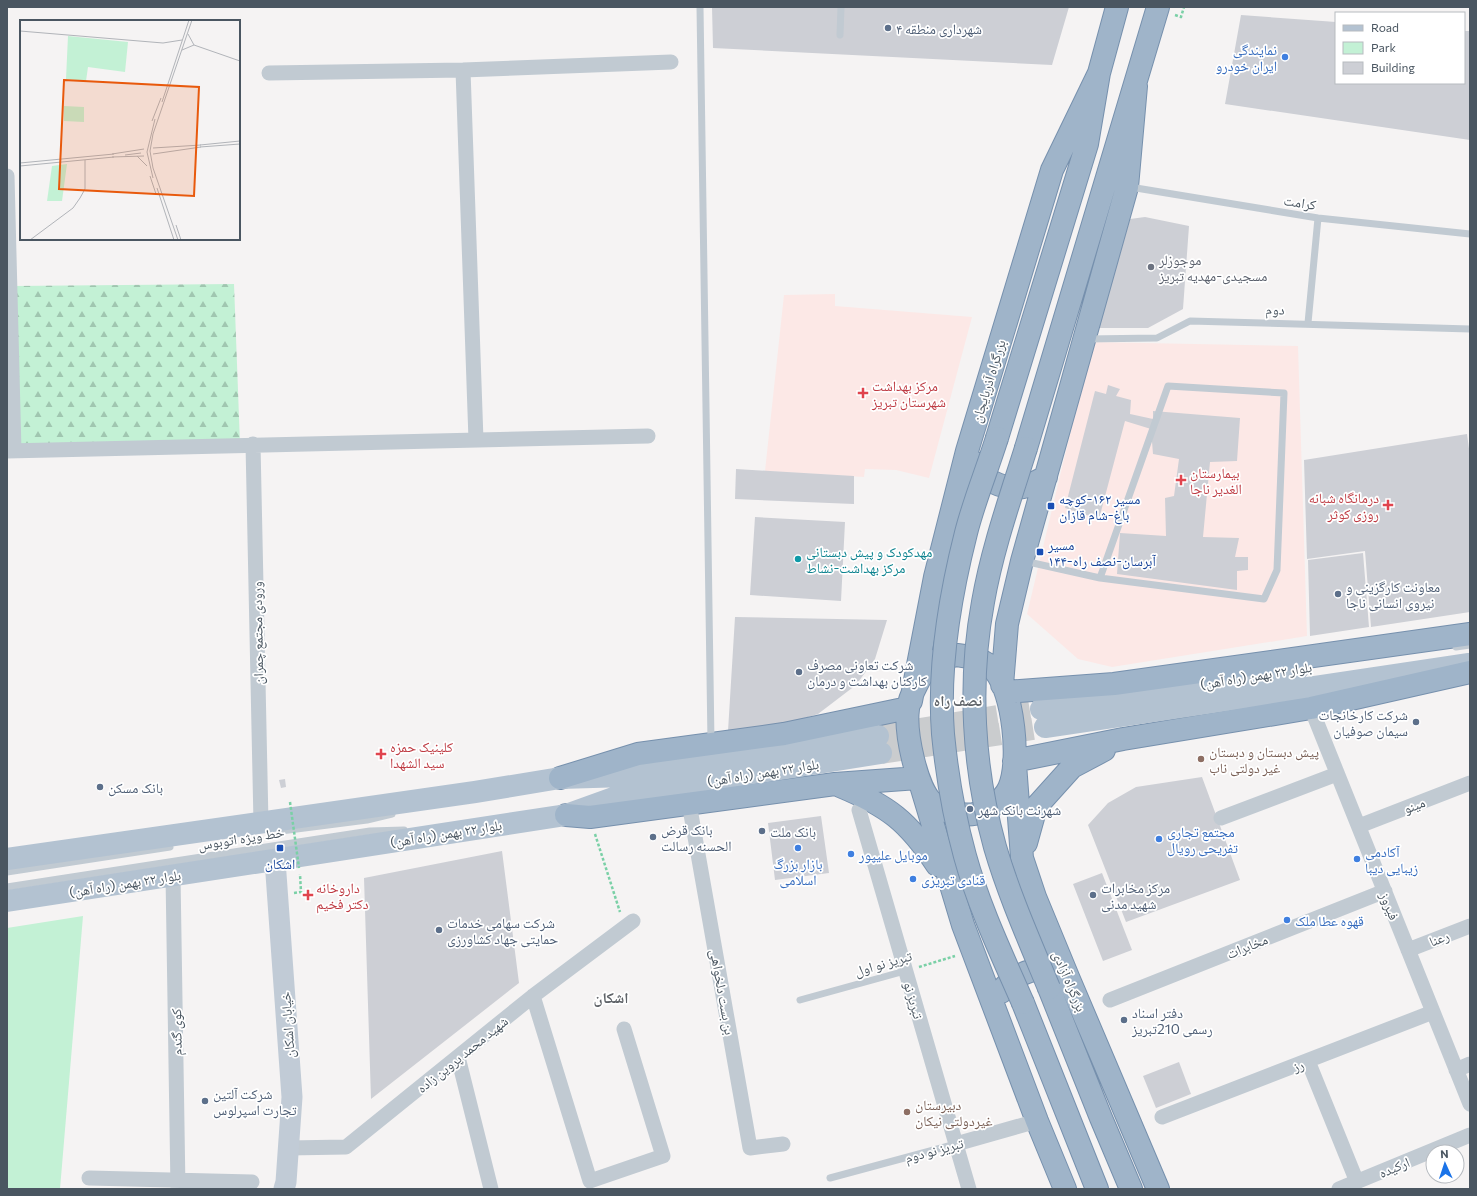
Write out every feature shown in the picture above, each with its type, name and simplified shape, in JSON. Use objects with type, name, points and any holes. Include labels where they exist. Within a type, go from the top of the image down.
[{"type":"highway","name":"بزرگراه آذربایجان","points":[[1097,1189],[1023,1003],[988,924],[965,857],[951,795],[943,733],[944,666],[952,598],[966,532],[997,438],[1086,144],[1099,73],[1117,7]]},
{"type":"highway","points":[[919,780],[932,803],[950,813],[973,815],[995,805],[1009,789],[1014,763],[1012,726],[1004,688],[1007,624],[1022,561],[1127,187],[1136,86],[1158,7]]},
{"type":"highway","name":"بزرگراه آذربایجان","points":[[909,705],[937,570],[967,450],[1052,170],[1099,73]]},
{"type":"highway","name":"بزرگراه آزادی","points":[[1131,1189],[1017,912],[995,847],[982,788],[975,730],[976,663],[983,602],[998,538],[1136,86]]},
{"type":"highway","points":[[967,450],[978,472],[998,486],[1023,487],[1046,477]]},
{"type":"highway","points":[[1004,688],[1114,684],[1470,634]]},
{"type":"highway","points":[[1004,688],[995,671],[979,659],[957,655],[933,662],[920,678],[909,705],[909,742],[951,887],[972,950],[1037,1121],[1065,1189]]},
{"type":"highway","points":[[1014,763],[1123,739],[1311,708],[1470,672]]},
{"type":"highway","points":[[560,778],[638,754],[784,734],[909,705]]},
{"type":"highway","points":[[1022,858],[1036,807],[1072,767],[1123,739]]},
{"type":"highway","name":"بزرگراه آزادی","points":[[1014,763],[1022,858],[1035,897],[1158,1189]]},
{"type":"highway","points":[[566,815],[590,817],[835,784],[919,780]]},
{"type":"highway","points":[[835,784],[866,797],[892,812],[921,840],[951,887]]},
{"type":"highway","points":[[994,1005],[1005,986],[1024,972],[1044,969],[1068,977]]},
{"type":"main road","name":"بلوار ۲۲ بهمن (راه آهن)","points":[[1470,638],[1416,650],[1043,718],[1470,664]]},
{"type":"main road","name":"بلوار ۲۲ بهمن (راه آهن)","points":[[7,859],[265,827],[560,778],[626,776],[880,745],[627,793],[566,815],[7,901]]},
{"type":"main road","name":"خیابان اشکان","points":[[275,860],[292,1097],[286,1182],[284,1189]]},
{"type":"street","points":[[269,73],[463,70],[671,62]]},
{"type":"street","points":[[463,70],[476,440]]},
{"type":"street","points":[[7,176],[10,451],[253,444],[648,436]]},
{"type":"street","name":"ورودی مجتمع چمران","points":[[253,444],[265,827]]},
{"type":"street","name":"فیروز","points":[[1311,708],[1433,1012],[1463,1067],[1470,1104]]},
{"type":"street","points":[[1221,818],[1337,774]]},
{"type":"street","name":"مینو","points":[[1358,826],[1470,783]]},
{"type":"street","name":"بن بست دلخواهی","points":[[689,803],[750,1148],[783,1144]]},
{"type":"street","name":"تبریز نو","points":[[859,810],[969,1189]]},
{"type":"street","name":"کوی گندم","points":[[173,875],[178,1184]]},
{"type":"street","name":"مخابرات","points":[[1110,1000],[1384,891]]},
{"type":"street","name":"شهید محمد پروین زاده","points":[[288,1148],[346,1147],[534,996],[629,924]]},
{"type":"street","name":"رعنا","points":[[1408,950],[1470,926]]},
{"type":"street","points":[[534,996],[590,1182],[663,1156],[624,1029]]},
{"type":"street","name":"رز","points":[[1162,1117],[1433,1012]]},
{"type":"street","points":[[458,1057],[491,1189]]},
{"type":"street","points":[[1308,1060],[1357,1182]]},
{"type":"street","name":"تبریز نو دوم","points":[[956,1144],[1037,1121]]},
{"type":"street","name":"ارکیده","points":[[1339,1189],[1470,1135]]},
{"type":"street","points":[[89,1178],[178,1184],[252,1182]]},
{"type":"lane","points":[[700,7],[711,744]]},
{"type":"lane","points":[[840,36],[841,7]]},
{"type":"lane","name":"کرامت","points":[[1127,187],[1318,218],[1470,234]]},
{"type":"lane","points":[[1308,323],[1318,218]]},
{"type":"lane","name":"دوم","points":[[1085,339],[1157,338],[1190,320],[1470,329]]},
{"type":"lane","points":[[1022,561],[1100,578],[1264,600],[1277,570],[1284,393],[1168,386],[1100,578]]},
{"type":"lane","points":[[1447,647],[1470,645]]},
{"type":"lane","points":[[1420,670],[1470,659]]},
{"type":"lane","points":[[406,810],[475,792]]},
{"type":"lane","name":"خط ویژه اتوبوس","points":[[265,827],[367,820],[398,812]]},
{"type":"lane","points":[[417,829],[480,828]]},
{"type":"lane","name":"خط ویژه اتوبوس","points":[[7,887],[370,831],[409,830]]},
{"type":"lane","name":"خط ویژه اتوبوس","points":[[7,872],[180,845]]},
{"type":"lane","name":"تبریز نو اول","points":[[800,1000],[905,971]]},
{"type":"lane","name":"تبریز نو دوم","points":[[830,1178],[956,1144]]},
{"type":"path","points":[[1181,17],[1184,7]]},
{"type":"path","points":[[290,802],[301,892]]},
{"type":"path","points":[[590,817],[629,924]]},
{"type":"path","name":"تبریز نو اول","points":[[905,971],[972,950]]},
{"type":"shaded area","name":"مرکز بهداشت شهرستان تبریز","points":[[835,294],[835,306],[972,317],[929,478],[896,470],[865,469],[864,477],[765,471],[784,295]]},
{"type":"shaded area","name":"بیمارستان الغدیر ناجا","points":[[1092,342],[1298,346],[1307,636],[1112,667],[1078,659],[1027,614]]},
{"type":"green space","points":[[234,284],[240,444],[19,451],[12,286]]},
{"type":"green space","points":[[83,916],[60,1189],[7,1189],[7,928]]},
{"type":"building","name":"شهرداری منطقه ۴","points":[[712,7],[1069,7],[1052,65],[713,48]]},
{"type":"building","name":"نمایندگی ایران خودرو","points":[[1241,15],[1335,22],[1335,84],[1465,84],[1465,31],[1470,31],[1470,140],[1225,104]]},
{"type":"building","name":"موجوزلر مسجیدی-مهدیه تبریز","points":[[1145,217],[1189,226],[1183,309],[1148,328],[1099,328],[1130,219]]},
{"type":"building","points":[[1108,385],[1120,389],[1116,396],[1131,400],[1130,414],[1153,419],[1153,411],[1240,418],[1237,461],[1210,462],[1203,537],[1239,538],[1235,557],[1248,557],[1248,570],[1237,571],[1237,590],[1117,574],[1120,533],[1166,536],[1165,498],[1174,496],[1179,459],[1153,454],[1151,429],[1125,421],[1099,519],[1065,508],[1095,391],[1106,394]]},
{"type":"building","name":"درمانگاه شبانه روزی کوثر","points":[[1467,434],[1470,456],[1470,612],[1371,627],[1365,551],[1307,559],[1304,460]]},
{"type":"building","points":[[736,469],[854,476],[854,504],[735,499]]},
{"type":"building","name":"مهدکودک و پیش دبستانی مرکز بهداشت-نشاط","points":[[755,517],[845,522],[841,601],[750,595]]},
{"type":"building","name":"معاونت کارگزینی و نیروی انسانی ناجا","points":[[1363,553],[1369,627],[1310,636],[1308,560]]},
{"type":"building","name":"شرکت تعاونی مصرف کارکنان بهداشت و درمان","points":[[735,617],[887,620],[875,659],[856,685],[818,714],[781,725],[728,731]]},
{"type":"building","name":"مجتمع تجاری تفریحی رویال","points":[[1202,777],[1240,880],[1126,922],[1088,825],[1108,803],[1136,787]]},
{"type":"building","points":[[285,779],[286,787],[281,788],[279,780]]},
{"type":"building","name":"بازار بزرگ اسلامی","points":[[821,816],[829,873],[775,880],[768,823]]},
{"type":"building","name":"شرکت سهامی خدمات حمایتی جهاد کشاورزی","points":[[502,851],[519,983],[371,1099],[364,878]]},
{"type":"building","points":[[1102,873],[1132,950],[1103,961],[1073,884]]},
{"type":"building","points":[[1179,1062],[1191,1094],[1156,1108],[1143,1076]]},
{"type":"tunnel","points":[[878,736],[1041,709]]},
{"type":"tunnel","points":[[881,753],[1045,727]]},
{"type":"place","name":"شهرداری منطقه ۴","points":[[888,28]]},
{"type":"place","name":"نمایندگی ایران خودرو","points":[[1285,57]]},
{"type":"place","name":"موجوزلر مسجیدی-مهدیه تبریز","points":[[1151,267]]},
{"type":"place","name":"مرکز بهداشت شهرستان تبریز","points":[[863,393]]},
{"type":"place","name":"بیمارستان الغدیر ناجا","points":[[1181,480]]},
{"type":"place","name":"درمانگاه شبانه روزی کوثر","points":[[1388,505]]},
{"type":"place","name":"مسیر ۱۶۲-کوچه باغ-شام قازان","points":[[1051,506]]},
{"type":"place","name":"مسیر ۱۴۴-آبرسان-نصف راه","points":[[1040,552]]},
{"type":"place","name":"مهدکودک و پیش دبستانی مرکز بهداشت-نشاط","points":[[798,559]]},
{"type":"place","name":"معاونت کارگزینی و نیروی انسانی ناجا","points":[[1338,594]]},
{"type":"place","name":"شرکت تعاونی مصرف کارکنان بهداشت و درمان","points":[[799,672]]},
{"type":"place","name":"شرکت کارخانجات سیمان صوفیان","points":[[1416,722]]},
{"type":"place","name":"کلینیک حمزه سید الشهدا","points":[[381,754]]},
{"type":"place","name":"پیش دبستان و دبستان غیر دولتی ناب","points":[[1201,759]]},
{"type":"place","name":"بانک مسکن","points":[[100,787]]},
{"type":"place","name":"شهرنت بانک شهر","points":[[970,809]]},
{"type":"place","name":"بانک ملت","points":[[762,831]]},
{"type":"place","name":"بانک قرض الحسنه رسالت","points":[[653,837]]},
{"type":"place","name":"مجتمع تجاری تفریحی رویال","points":[[1159,839]]},
{"type":"place","name":"اشکان","points":[[280,848]]},
{"type":"place","name":"بازار بزرگ اسلامی","points":[[798,848]]},
{"type":"place","name":"موبایل علیپور","points":[[851,854]]},
{"type":"place","name":"آکادمی زیبایی دیبا","points":[[1357,859]]},
{"type":"place","name":"قنادی تبریزی","points":[[913,879]]},
{"type":"place","name":"داروخانه دکتر فخیم","points":[[308,895]]},
{"type":"place","name":"مرکز مخابرات شهید مدنی","points":[[1093,895]]},
{"type":"place","name":"قهوه عطا ملک","points":[[1287,920]]},
{"type":"place","name":"شرکت سهامی خدمات حمایتی جهاد کشاورزی","points":[[439,930]]},
{"type":"place","name":"دفتر اسناد رسمی 210تبریز","points":[[1124,1020]]},
{"type":"place","name":"شرکت آلتین تجارت اسپرلوس","points":[[205,1101]]},
{"type":"place","name":"دبیرستان غیردولتی نیکان","points":[[907,1112]]},
{"type":"district","name":"نصف راه","points":[[958,700]]},
{"type":"district","name":"اشکان","points":[[611,997]]}]
